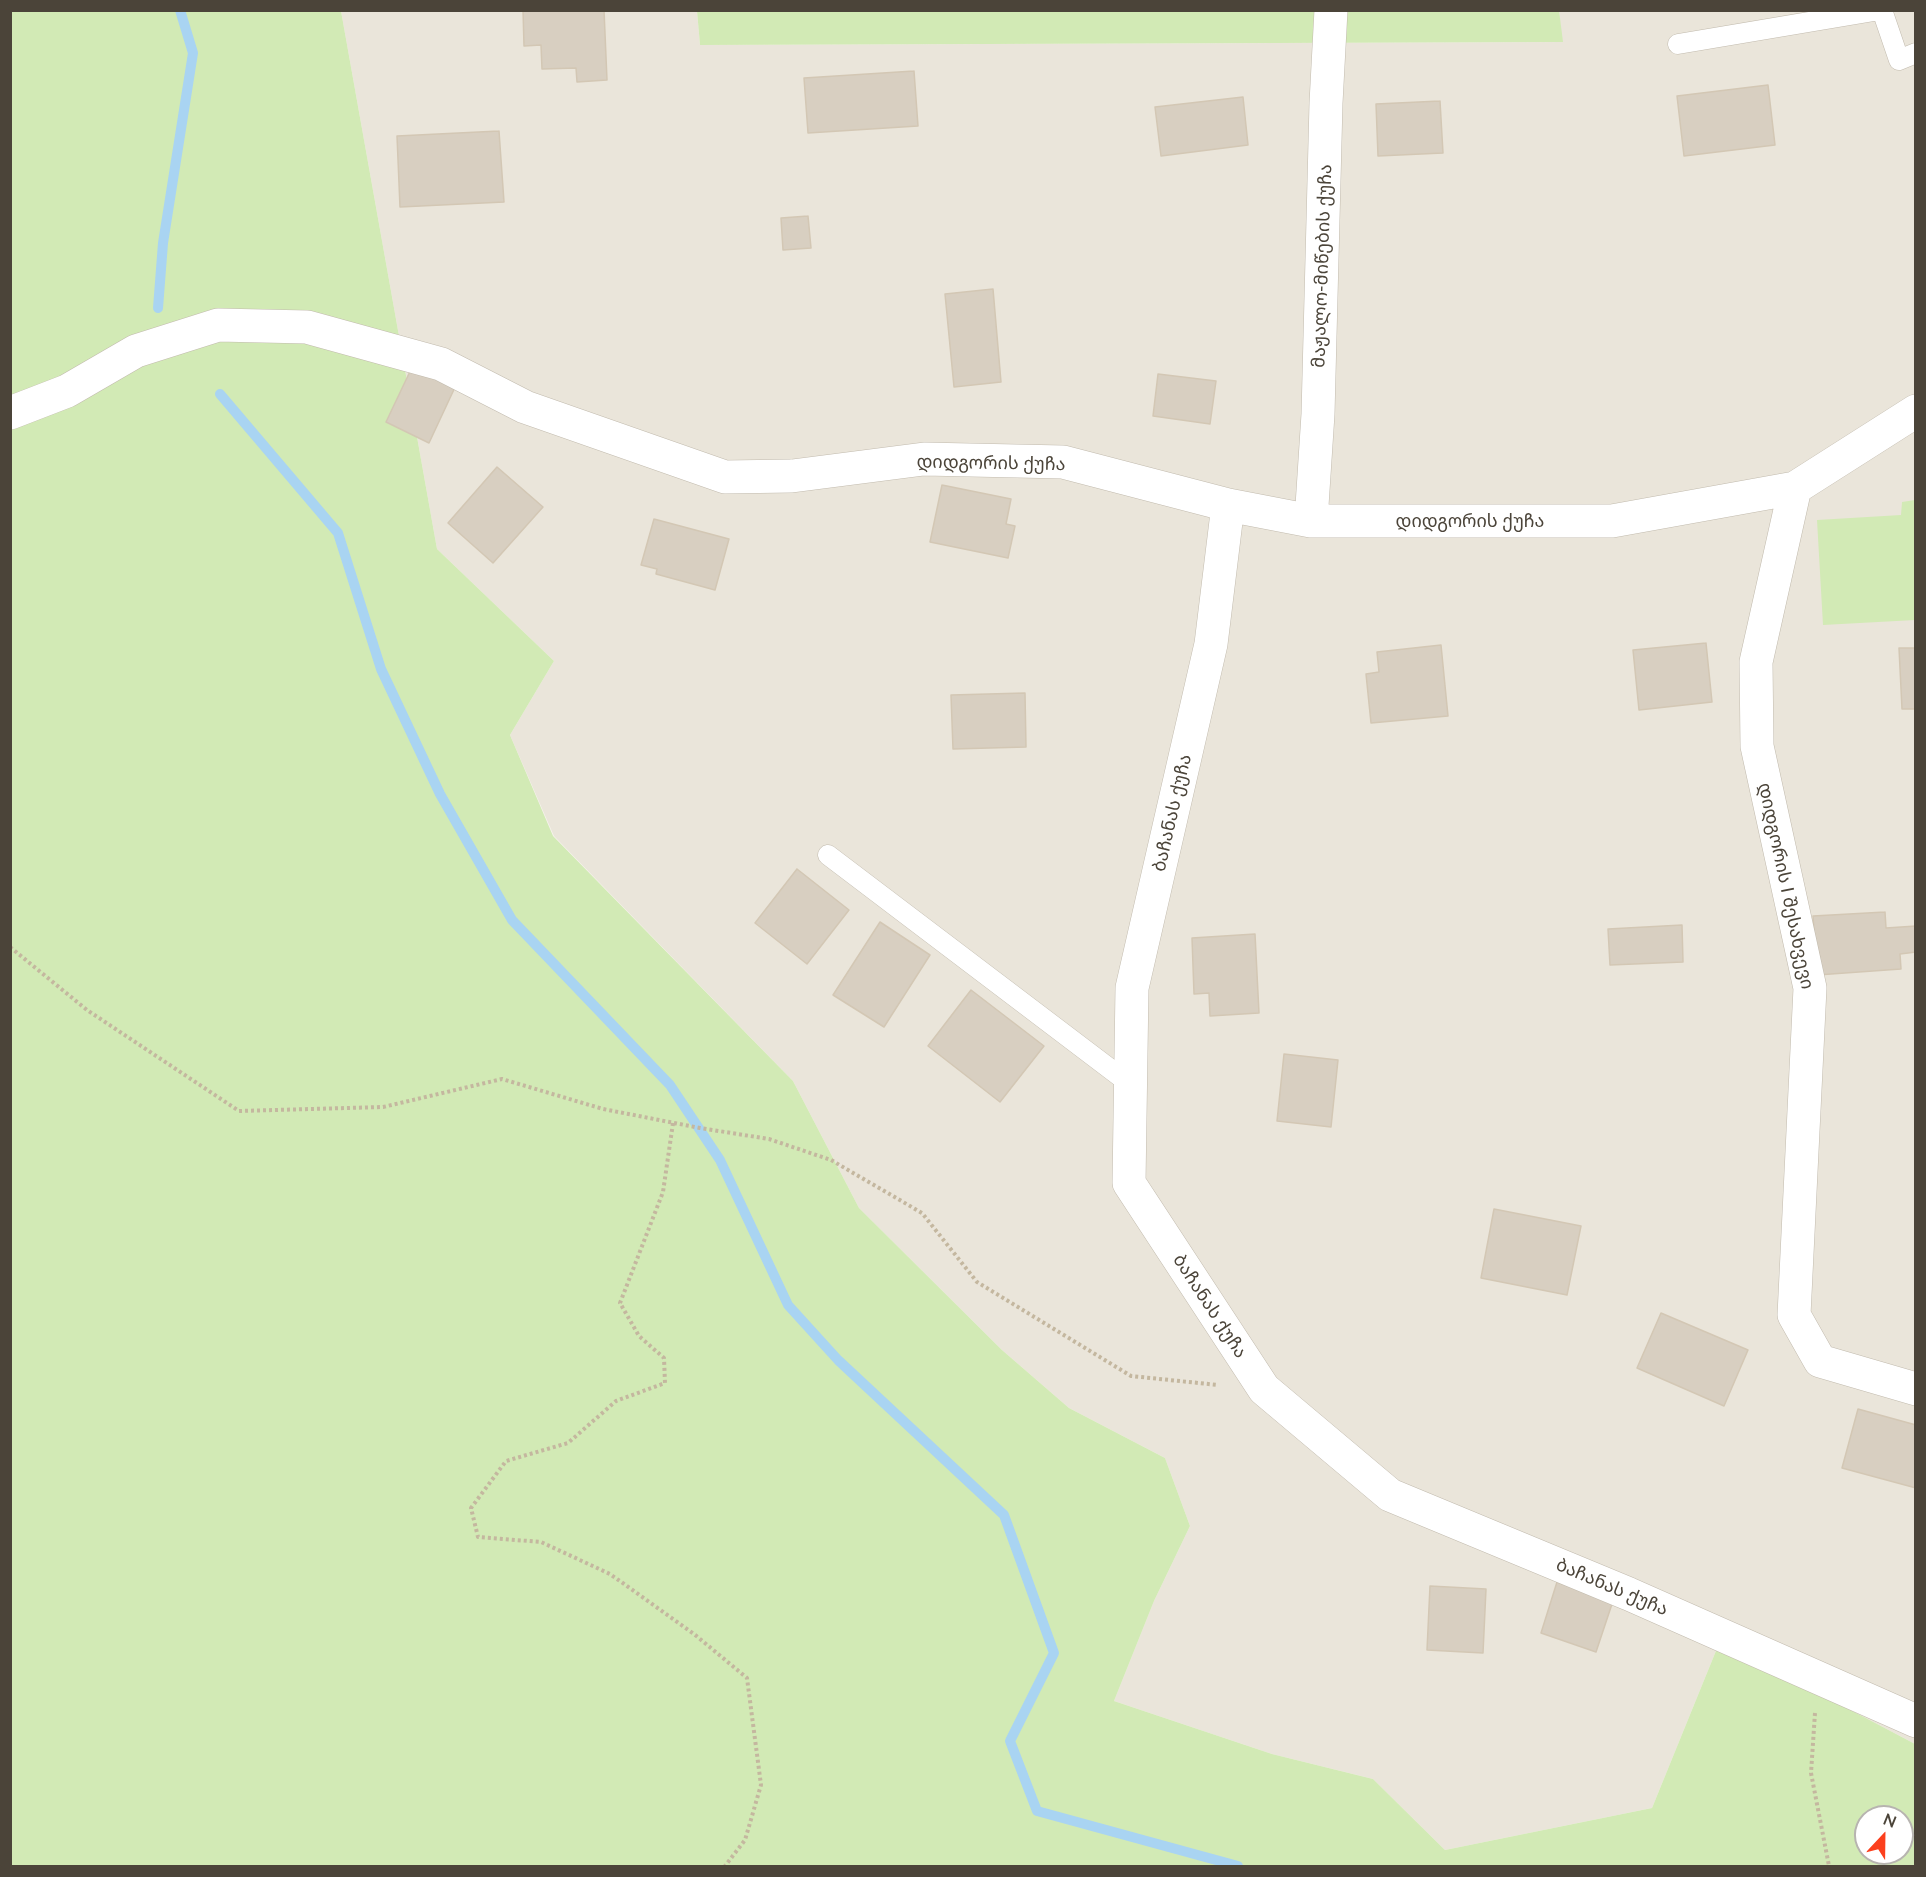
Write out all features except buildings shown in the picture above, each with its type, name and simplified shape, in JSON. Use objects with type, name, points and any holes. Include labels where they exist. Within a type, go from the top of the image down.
[{"type":"street","name":"მაჟალო-მიწების ქუჩა","points":[[1311,521],[1318,414],[1326,103],[1331,10]]},
{"type":"street","name":"დიდგორის ქუჩა","points":[[10,413],[67,391],[136,351],[218,325],[307,327],[441,364],[525,407],[725,477],[792,476],[924,459],[1063,462],[1228,505],[1311,521],[1612,521],[1795,488],[1916,411]]},
{"type":"street","name":"დიდგორის I შესახვევი","points":[[1795,488],[1756,662],[1757,746],[1810,988],[1794,1315],[1820,1361],[1916,1389]]},
{"type":"street","name":"ბაჩანას ქუჩა","points":[[1228,505],[1211,644],[1132,988],[1129,1183],[1264,1389],[1390,1495],[1629,1594],[1916,1721]]},
{"type":"lane","points":[[1678,44],[1881,10],[1899,60],[1916,53]]},
{"type":"lane","points":[[828,855],[1130,1084]]},
{"type":"path","points":[[10,947],[87,1010],[239,1111],[383,1107],[502,1079],[603,1109],[673,1124],[769,1138],[831,1160],[922,1213],[977,1282],[1131,1376],[1264,1389]]},
{"type":"path","points":[[673,1124],[663,1192],[620,1303],[639,1336],[664,1358],[665,1383],[616,1401],[568,1443],[506,1461],[471,1508],[478,1537],[541,1542],[610,1574],[694,1634],[747,1678],[761,1785],[745,1840],[725,1866]]},
{"type":"path","points":[[1817,1678],[1811,1773],[1829,1866]]},
{"type":"shaded area","points":[[341,11],[697,11],[700,45],[1562,42],[1559,11],[1915,11],[1915,1744],[1720,1641],[1652,1808],[1445,1850],[1373,1779],[1272,1754],[1114,1701],[1154,1601],[1190,1526],[1165,1458],[1069,1408],[1002,1350],[859,1208],[793,1081],[554,836],[510,735],[554,661],[437,549]]},
{"type":"green space","points":[[1559,10],[1563,42],[700,45],[697,11]]},
{"type":"green space","points":[[11,11],[341,11],[437,549],[554,661],[510,735],[553,836],[793,1081],[859,1208],[1002,1350],[1069,1408],[1165,1458],[1190,1526],[1154,1601],[1114,1701],[1272,1754],[1373,1779],[1445,1850],[1652,1808],[1720,1641],[1915,1744],[1915,1866],[11,1866]]},
{"type":"green space","points":[[1915,500],[1915,620],[1823,625],[1817,520],[1901,515],[1902,502]]},
{"type":"waterway","points":[[158,308],[163,243],[193,53],[180,10]]},
{"type":"waterway","points":[[220,394],[338,533],[381,669],[440,794],[512,920],[670,1085],[720,1160],[788,1305],[838,1360],[1004,1515],[1054,1653],[1010,1741],[1037,1811],[1238,1866]]}]
